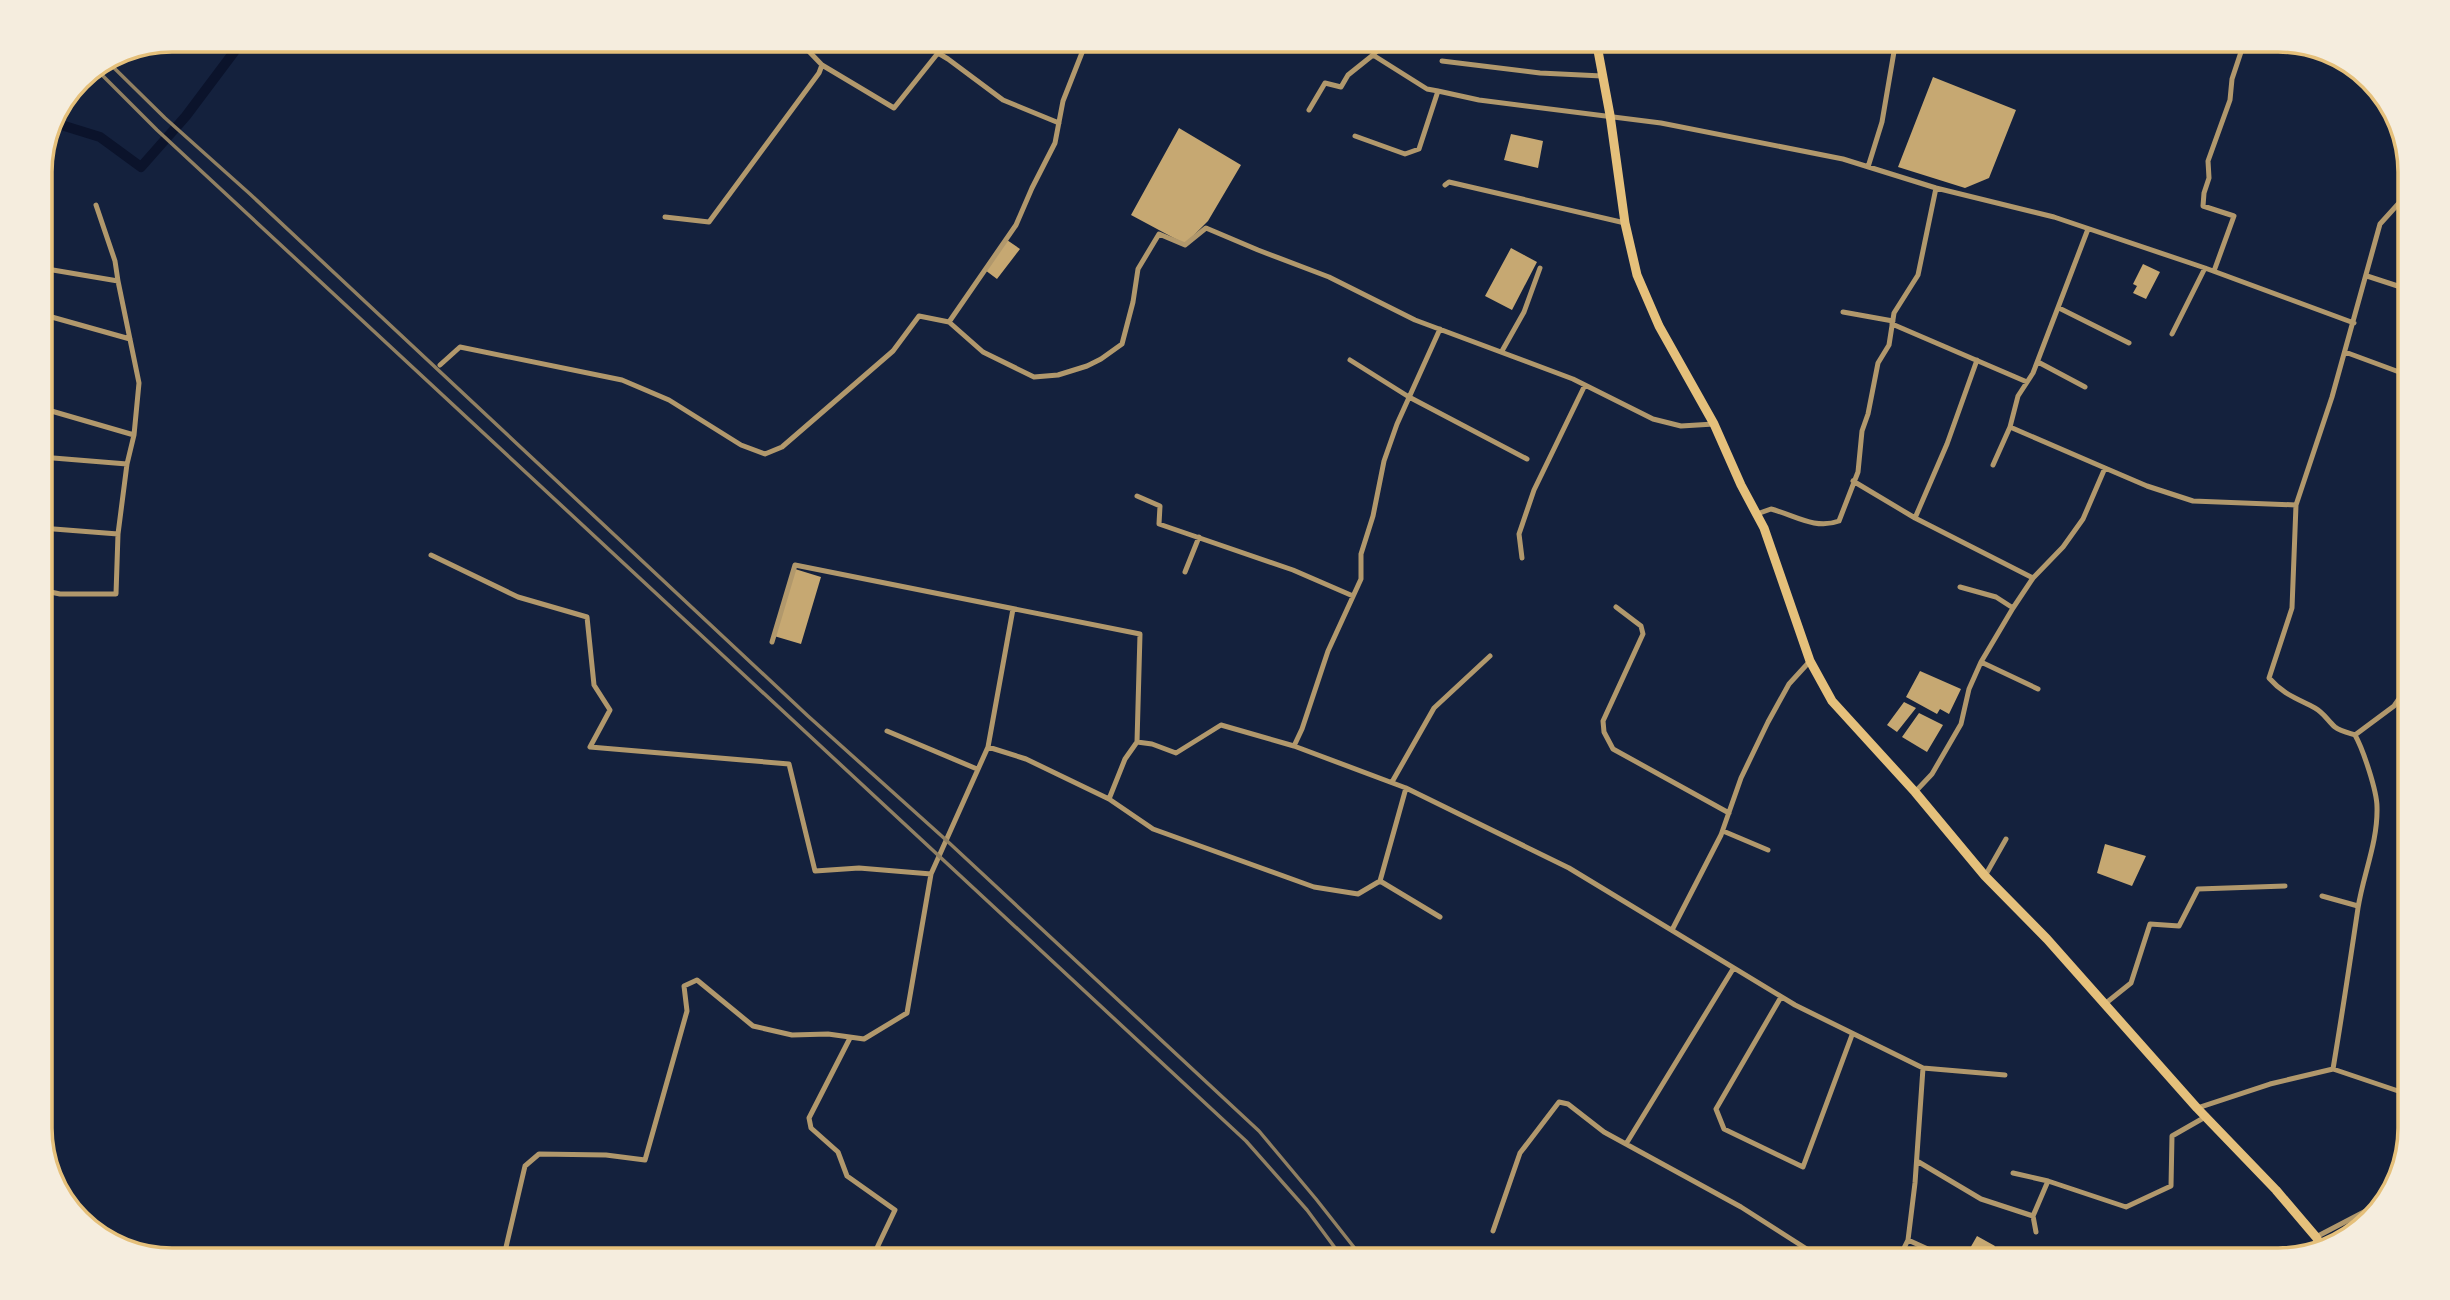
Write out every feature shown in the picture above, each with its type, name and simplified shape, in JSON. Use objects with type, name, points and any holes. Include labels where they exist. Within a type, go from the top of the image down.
[{"type":"highway","points":[[1598,52],[1625,223],[1637,275],[1659,326],[1714,424],[1757,514],[1771,545],[1810,661],[1832,701],[1915,792],[1985,876],[2106,1003],[2197,1108],[2318,1240]]},
{"type":"street","points":[[810,52],[822,65],[894,108],[938,54],[1003,100],[1059,123]]},
{"type":"street","points":[[949,322],[1016,225],[1031,188],[1055,143],[1063,101],[1082,52]]},
{"type":"street","points":[[1309,110],[1325,83],[1341,87],[1348,75],[1376,52]]},
{"type":"street","points":[[1868,167],[1882,122],[1894,52]]},
{"type":"street","points":[[2214,271],[2234,216],[2203,206],[2204,194],[2209,178],[2208,162],[2230,100],[2232,79],[2241,52]]},
{"type":"street","points":[[1373,55],[1427,89],[1479,100],[1610,115],[1804,151],[2053,217],[2214,271],[2354,323]]},
{"type":"street","points":[[1442,61],[1540,73],[1602,76]]},
{"type":"street","points":[[665,217],[709,222],[822,65]]},
{"type":"street","points":[[1355,136],[1405,154],[1419,149],[1438,91]]},
{"type":"street","points":[[1445,185],[1449,182],[1625,223]]},
{"type":"street","points":[[1757,514],[1771,509],[1808,523],[1831,524],[1839,521],[1858,472],[1862,432],[1878,363],[1889,345],[1894,313],[1918,275],[1936,188]]},
{"type":"street","points":[[53,593],[117,594],[118,534],[127,464],[134,435],[139,383],[115,261],[96,205]]},
{"type":"street","points":[[2333,1069],[2353,954],[2358,906],[2371,858],[2377,806],[2361,745],[2355,735],[2336,728],[2325,715],[2297,702],[2278,689],[2269,678],[2292,608],[2296,505],[2354,323],[2380,224],[2397,206]]},
{"type":"street","points":[[440,365],[460,347],[622,380],[669,401],[741,445],[765,454],[782,447],[893,351],[919,316],[949,322],[983,352],[1034,377],[1058,375],[1101,359],[1122,344],[1138,269],[1159,234],[1185,245],[1206,228],[1329,277],[1415,320],[1502,351],[1585,385],[1653,419],[1681,426],[1714,424]]},
{"type":"street","points":[[1993,465],[2010,427],[2018,396],[2038,362],[2088,229]]},
{"type":"street","points":[[1502,351],[1524,312],[1540,268]]},
{"type":"street","points":[[2172,334],[2204,268]]},
{"type":"street","points":[[53,270],[118,281]]},
{"type":"street","points":[[2367,276],[2397,286]]},
{"type":"street","points":[[2059,308],[2129,343]]},
{"type":"street","points":[[1843,312],[1893,322],[2027,382]]},
{"type":"street","points":[[53,317],[130,339]]},
{"type":"street","points":[[1294,746],[1328,651],[1361,579],[1361,554],[1373,516],[1384,461],[1440,329]]},
{"type":"street","points":[[2345,352],[2397,371]]},
{"type":"street","points":[[1350,360],[1409,397],[1527,458]]},
{"type":"street","points":[[1915,518],[1947,444],[1977,360]]},
{"type":"street","points":[[2038,362],[2085,387]]},
{"type":"street","points":[[1522,558],[1519,534],[1534,490],[1585,385]]},
{"type":"street","points":[[53,411],[134,435]]},
{"type":"street","points":[[2010,427],[2147,486],[2193,501],[2296,505]]},
{"type":"street","points":[[53,458],[127,464]]},
{"type":"street","points":[[1915,792],[1932,774],[1961,724],[1969,689],[1981,662],[2033,578],[2063,547],[2083,519],[2105,468]]},
{"type":"street","points":[[1853,481],[1915,518],[2033,578]]},
{"type":"street","points":[[1137,496],[1160,506],[1159,524],[1293,569],[1353,596]]},
{"type":"street","points":[[53,529],[118,534]]},
{"type":"street","points":[[1185,572],[1199,537]]},
{"type":"street","points":[[431,555],[518,597],[587,617],[594,685],[610,710],[590,747],[789,764],[815,871],[859,868],[931,874]]},
{"type":"street","points":[[772,642],[795,565],[1140,634],[1137,743],[1125,759],[1109,799]]},
{"type":"street","points":[[1960,587],[1996,597],[2013,608]]},
{"type":"street","points":[[1616,607],[1641,626],[1643,634],[1603,721],[1604,732],[1613,749],[1729,813]]},
{"type":"street","points":[[506,1248],[524,1166],[539,1154],[606,1155],[645,1160],[687,1012],[684,986],[697,980],[752,1026],[792,1035],[828,1034],[864,1039],[907,1013],[931,874],[988,747],[1013,609]]},
{"type":"street","points":[[1392,782],[1434,708],[1490,656]]},
{"type":"street","points":[[1672,930],[1723,831],[1741,778],[1769,722],[1789,684],[1810,661]]},
{"type":"street","points":[[1981,662],[2038,689]]},
{"type":"street","points":[[2355,735],[2398,701]]},
{"type":"street","points":[[1137,743],[1152,744],[1176,753],[1221,725],[1294,746],[1378,776],[1569,868],[1733,969],[1852,1035],[1923,1068],[2005,1076]]},
{"type":"street","points":[[887,731],[977,769]]},
{"type":"street","points":[[988,747],[1026,759],[1109,799],[1153,829],[1314,887],[1359,894],[1380,881],[1406,788]]},
{"type":"street","points":[[1723,831],[1768,850]]},
{"type":"street","points":[[1985,876],[2006,839]]},
{"type":"street","points":[[1380,881],[1440,917]]},
{"type":"street","points":[[2106,1003],[2131,983],[2150,924],[2179,926],[2198,889],[2285,886]]},
{"type":"street","points":[[2322,896],[2358,906]]},
{"type":"street","points":[[1626,1144],[1733,969]]},
{"type":"street","points":[[1781,997],[1716,1109],[1724,1129],[1803,1167],[1852,1035]]},
{"type":"street","points":[[850,1038],[809,1118],[811,1128],[838,1152],[847,1176],[895,1210],[878,1248]]},
{"type":"street","points":[[1904,1248],[1908,1240],[1917,1161],[1923,1068]]},
{"type":"street","points":[[2197,1108],[2270,1084],[2333,1069],[2398,1091]]},
{"type":"street","points":[[1493,1231],[1520,1153],[1559,1102],[1568,1104],[1604,1132],[1741,1207],[1805,1248]]},
{"type":"street","points":[[2013,1173],[2048,1181],[2126,1207],[2171,1186],[2172,1136],[2207,1116]]},
{"type":"street","points":[[1917,1161],[1981,1199],[2033,1216]]},
{"type":"street","points":[[2036,1232],[2033,1216],[2048,1181]]},
{"type":"street","points":[[2316,1237],[2362,1213]]},
{"type":"street","points":[[1908,1240],[1926,1248]]},
{"type":"building","points":[[1933,77],[2016,110],[1989,178],[1965,188],[1898,167]]},
{"type":"building","points":[[1179,128],[1241,165],[1208,221],[1185,244],[1131,215]]},
{"type":"building","points":[[1511,134],[1543,141],[1538,168],[1504,160]]},
{"type":"building","points":[[1007,240],[1020,249],[997,279],[985,270]]},
{"type":"building","points":[[1511,248],[1537,262],[1512,310],[1485,296]]},
{"type":"building","points":[[2143,264],[2160,272],[2146,299],[2133,293],[2137,286],[2133,284]]},
{"type":"building","points":[[795,569],[821,577],[801,644],[774,636]]},
{"type":"building","points":[[1920,671],[1961,689],[1949,714],[1940,709],[1937,714],[1906,697]]},
{"type":"building","points":[[1904,702],[1916,708],[1897,732],[1887,725]]},
{"type":"building","points":[[1919,713],[1943,725],[1927,752],[1902,737]]},
{"type":"building","points":[[2105,844],[2146,856],[2132,886],[2097,873]]},
{"type":"building","points":[[1977,1236],[1995,1246],[1994,1248],[1970,1248]]},
{"type":"waterway","points":[[63,125],[100,137],[141,167],[186,116],[234,52]]},
{"type":"railway","points":[[114,68],[808,716],[945,839],[1259,1131],[1355,1248]]},
{"type":"railway","points":[[102,76],[157,130],[1246,1141],[1307,1210],[1335,1248]]}]
